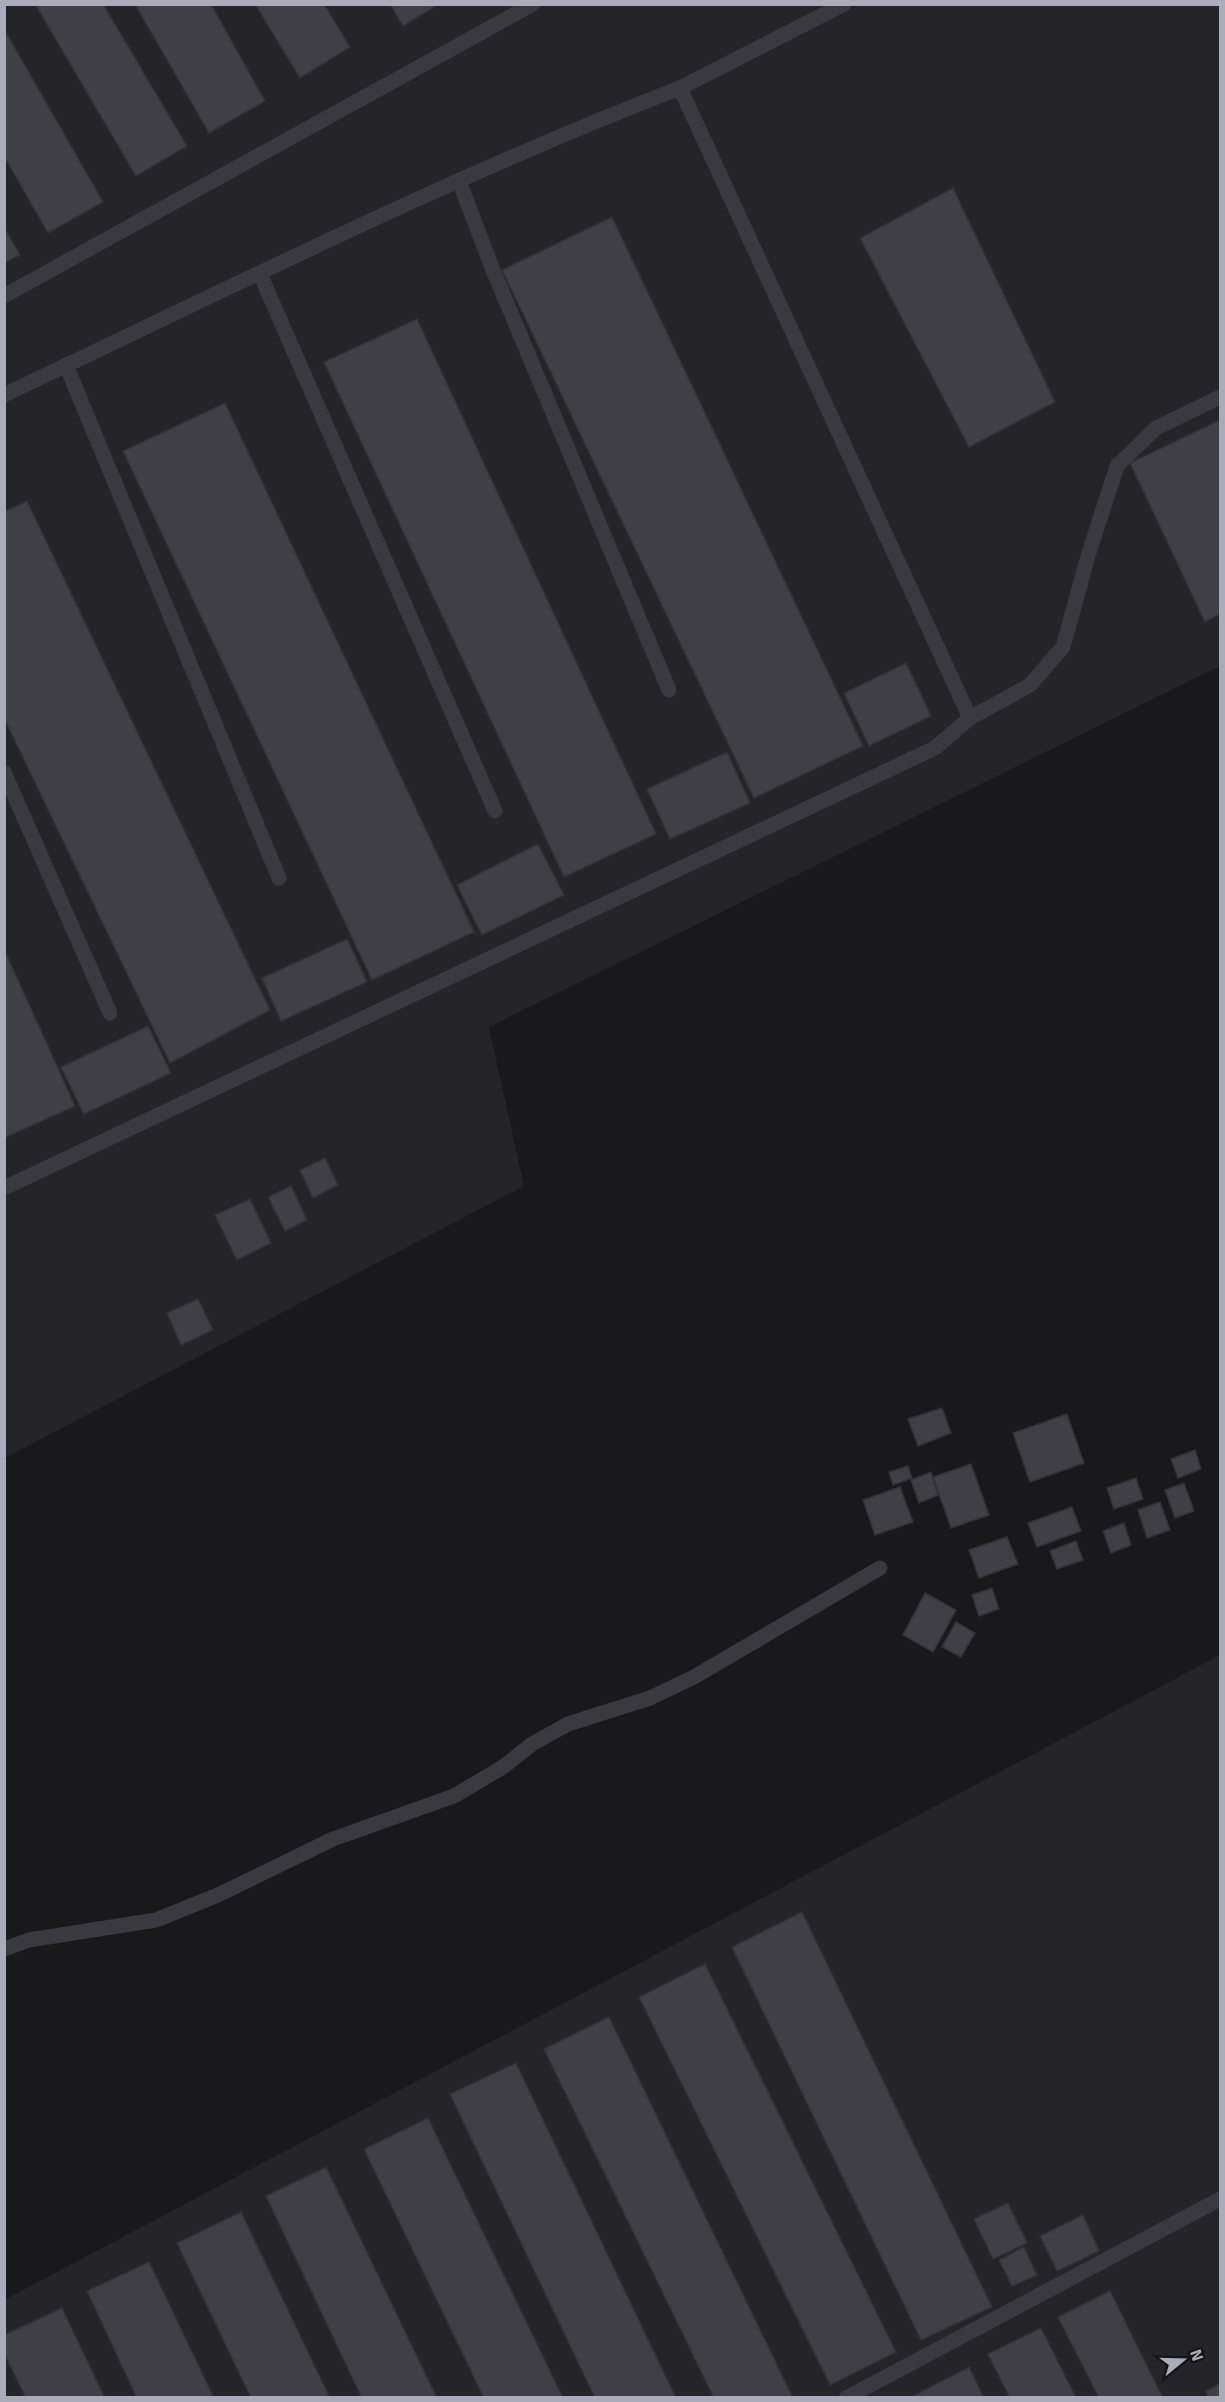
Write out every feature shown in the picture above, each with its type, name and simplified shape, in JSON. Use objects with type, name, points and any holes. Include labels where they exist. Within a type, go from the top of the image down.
[{"type":"lane","points":[[4,296],[533,4]]},
{"type":"lane","points":[[4,394],[459,181],[620,111],[680,88],[844,4]]},
{"type":"lane","points":[[680,88],[970,718]]},
{"type":"lane","points":[[459,181],[493,270],[669,690]]},
{"type":"lane","points":[[260,274],[495,811]]},
{"type":"lane","points":[[66,365],[279,878]]},
{"type":"lane","points":[[4,1188],[935,748],[970,718],[1030,685],[1063,647],[1088,556],[1117,466],[1156,428],[1221,397]]},
{"type":"lane","points":[[4,772],[110,1013]]},
{"type":"lane","points":[[4,1949],[29,1940],[156,1920],[218,1895],[333,1839],[454,1796],[503,1767],[532,1743],[568,1724],[650,1698],[694,1677],[880,1568]]},
{"type":"lane","points":[[846,2397],[1221,2199]]},
{"type":"shaded area","points":[[5,5],[1220,5],[1220,666],[489,1027],[524,1186],[5,1458]]},
{"type":"shaded area","points":[[1220,1655],[1220,2397],[5,2397],[4,2300]]},
{"type":"building","points":[[35,4],[103,4],[187,146],[136,176]]},
{"type":"building","points":[[135,4],[211,4],[265,101],[209,133]]},
{"type":"building","points":[[255,4],[324,4],[350,47],[300,78]]},
{"type":"building","points":[[390,4],[439,4],[403,26]]},
{"type":"building","points":[[4,29],[103,202],[48,233],[4,156]]},
{"type":"building","points":[[953,188],[1055,402],[969,447],[860,238]]},
{"type":"building","points":[[612,217],[863,746],[754,798],[502,270]]},
{"type":"building","points":[[4,227],[20,255],[4,263]]},
{"type":"building","points":[[417,319],[656,834],[564,877],[324,362]]},
{"type":"building","points":[[225,403],[474,932],[372,980],[123,451]]},
{"type":"building","points":[[1220,420],[1220,614],[1205,622],[1130,463]]},
{"type":"building","points":[[27,501],[270,1010],[170,1063],[4,718],[4,512]]},
{"type":"building","points":[[906,663],[931,716],[869,746],[844,693]]},
{"type":"building","points":[[727,752],[750,803],[670,839],[647,789]]},
{"type":"building","points":[[538,844],[564,895],[482,935],[457,885]]},
{"type":"building","points":[[347,939],[367,982],[281,1021],[262,978]]},
{"type":"building","points":[[4,949],[75,1106],[4,1138]]},
{"type":"building","points":[[148,1026],[171,1073],[84,1114],[61,1067]]},
{"type":"building","points":[[325,1158],[338,1185],[313,1198],[300,1170]]},
{"type":"building","points":[[291,1186],[307,1220],[285,1231],[268,1197]]},
{"type":"building","points":[[250,1199],[271,1243],[237,1260],[215,1215]]},
{"type":"building","points":[[198,1299],[213,1330],[181,1345],[167,1313]]},
{"type":"building","points":[[942,1408],[951,1433],[918,1446],[908,1419]]},
{"type":"building","points":[[1067,1414],[1084,1463],[1030,1482],[1013,1433]]},
{"type":"building","points":[[1195,1450],[1201,1469],[1178,1478],[1171,1459]]},
{"type":"building","points":[[971,1464],[989,1515],[951,1528],[933,1477]]},
{"type":"building","points":[[908,1466],[912,1478],[893,1485],[889,1472]]},
{"type":"building","points":[[931,1472],[938,1495],[919,1503],[911,1480]]},
{"type":"building","points":[[1136,1478],[1143,1499],[1114,1509],[1107,1488]]},
{"type":"building","points":[[1184,1483],[1194,1511],[1175,1518],[1165,1490]]},
{"type":"building","points":[[900,1487],[913,1522],[875,1535],[863,1500]]},
{"type":"building","points":[[1160,1502],[1170,1530],[1147,1538],[1138,1510]]},
{"type":"building","points":[[1072,1507],[1081,1531],[1037,1547],[1028,1523]]},
{"type":"building","points":[[1124,1523],[1131,1545],[1111,1553],[1103,1531]]},
{"type":"building","points":[[1007,1537],[1018,1564],[979,1578],[969,1550]]},
{"type":"building","points":[[1076,1541],[1083,1560],[1057,1569],[1050,1551]]},
{"type":"building","points":[[992,1588],[999,1609],[979,1616],[972,1595]]},
{"type":"building","points":[[925,1593],[956,1610],[933,1652],[903,1635]]},
{"type":"building","points":[[956,1622],[975,1633],[961,1657],[942,1647]]},
{"type":"building","points":[[802,1912],[992,2307],[921,2340],[732,1947]]},
{"type":"building","points":[[705,1964],[896,2352],[830,2385],[639,1997]]},
{"type":"building","points":[[609,2017],[793,2398],[714,2398],[544,2049]]},
{"type":"building","points":[[516,2063],[676,2398],[595,2398],[450,2094]]},
{"type":"building","points":[[428,2118],[563,2398],[484,2398],[364,2149]]},
{"type":"building","points":[[326,2167],[437,2398],[362,2398],[266,2196]]},
{"type":"building","points":[[1008,2203],[1027,2243],[993,2259],[974,2219]]},
{"type":"building","points":[[241,2212],[330,2398],[251,2398],[177,2243]]},
{"type":"building","points":[[1083,2215],[1099,2251],[1057,2271],[1040,2236]]},
{"type":"building","points":[[1024,2247],[1037,2275],[1012,2286],[999,2260]]},
{"type":"building","points":[[149,2262],[214,2398],[137,2398],[87,2291]]},
{"type":"building","points":[[1110,2291],[1163,2398],[1099,2398],[1058,2317]]},
{"type":"building","points":[[62,2308],[105,2398],[26,2398],[4,2353],[4,2335]]},
{"type":"building","points":[[1041,2328],[1076,2398],[1010,2398],[988,2354]]},
{"type":"building","points":[[969,2367],[984,2398],[914,2398],[913,2396]]},
{"type":"building","points":[[1220,2384],[1220,2398],[1209,2398],[1206,2391]]}]
